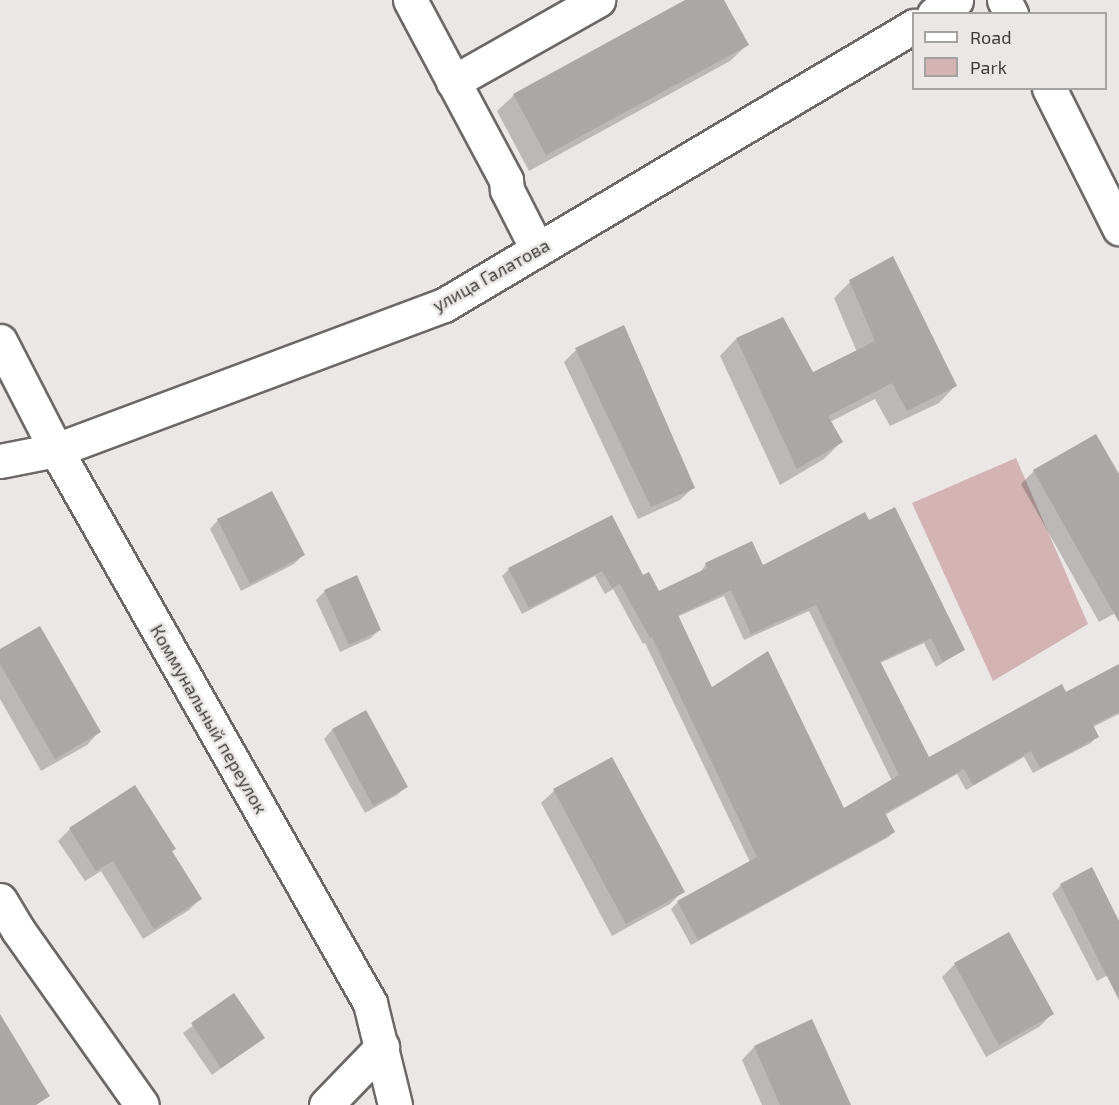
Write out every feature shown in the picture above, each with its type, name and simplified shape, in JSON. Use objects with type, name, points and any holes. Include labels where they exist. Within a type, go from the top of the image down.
[{"type":"street","points":[[410,0],[506,180],[507,190],[537,249]]},
{"type":"street","points":[[453,82],[598,0]]},
{"type":"street","points":[[937,12],[956,0]]},
{"type":"street","name":"улица Галатова","points":[[0,461],[56,450],[444,305],[912,27]]},
{"type":"street","points":[[1050,90],[1119,228]]},
{"type":"street","name":"Коммунальный переулок","points":[[0,341],[56,450],[370,1003],[395,1105]]},
{"type":"street","points":[[0,900],[18,930],[142,1105]]},
{"type":"street","points":[[326,1105],[382,1047]]},
{"type":"green space","points":[[1016,458],[1088,624],[993,681],[912,503]]},
{"type":"building","points":[[685,0],[724,0],[749,45],[546,155],[513,94]]},
{"type":"building","points":[[893,256],[957,386],[907,411],[892,383],[828,416],[843,442],[797,469],[736,338],[783,317],[813,372],[875,341],[849,280]]},
{"type":"building","points":[[624,325],[695,488],[651,507],[575,348]]},
{"type":"building","points":[[1096,434],[1119,474],[1119,622],[1033,470]]},
{"type":"building","points":[[272,491],[305,555],[250,584],[217,519]]},
{"type":"building","points":[[895,507],[965,650],[943,662],[931,638],[880,661],[929,757],[1062,684],[1066,692],[1119,664],[1119,712],[1093,725],[1099,737],[1040,768],[1031,751],[973,785],[964,769],[885,813],[895,832],[698,940],[677,901],[757,857],[652,637],[650,638],[620,584],[612,588],[602,571],[529,608],[508,568],[612,515],[643,575],[649,572],[659,591],[707,568],[705,563],[752,541],[763,565],[865,512],[869,520]],"holes":[[[731,590],[751,634],[816,605],[899,775],[844,808],[768,651],[712,687],[678,615]]]},
{"type":"building","points":[[357,575],[381,630],[349,645],[324,590]]},
{"type":"building","points":[[40,626],[101,732],[55,759],[0,664],[0,649]]},
{"type":"building","points":[[366,710],[408,787],[373,806],[332,729]]},
{"type":"building","points":[[612,757],[685,892],[626,924],[553,789]]},
{"type":"building","points":[[135,785],[176,849],[172,851],[202,899],[154,929],[113,861],[96,871],[69,828]]},
{"type":"building","points":[[1092,867],[1119,921],[1119,1000],[1060,884]]},
{"type":"building","points":[[1009,932],[1054,1014],[999,1045],[954,963]]},
{"type":"building","points":[[234,993],[265,1038],[221,1068],[191,1023]]},
{"type":"building","points":[[0,1014],[50,1096],[36,1105],[0,1105]]},
{"type":"building","points":[[812,1019],[851,1105],[780,1105],[754,1046]]}]
